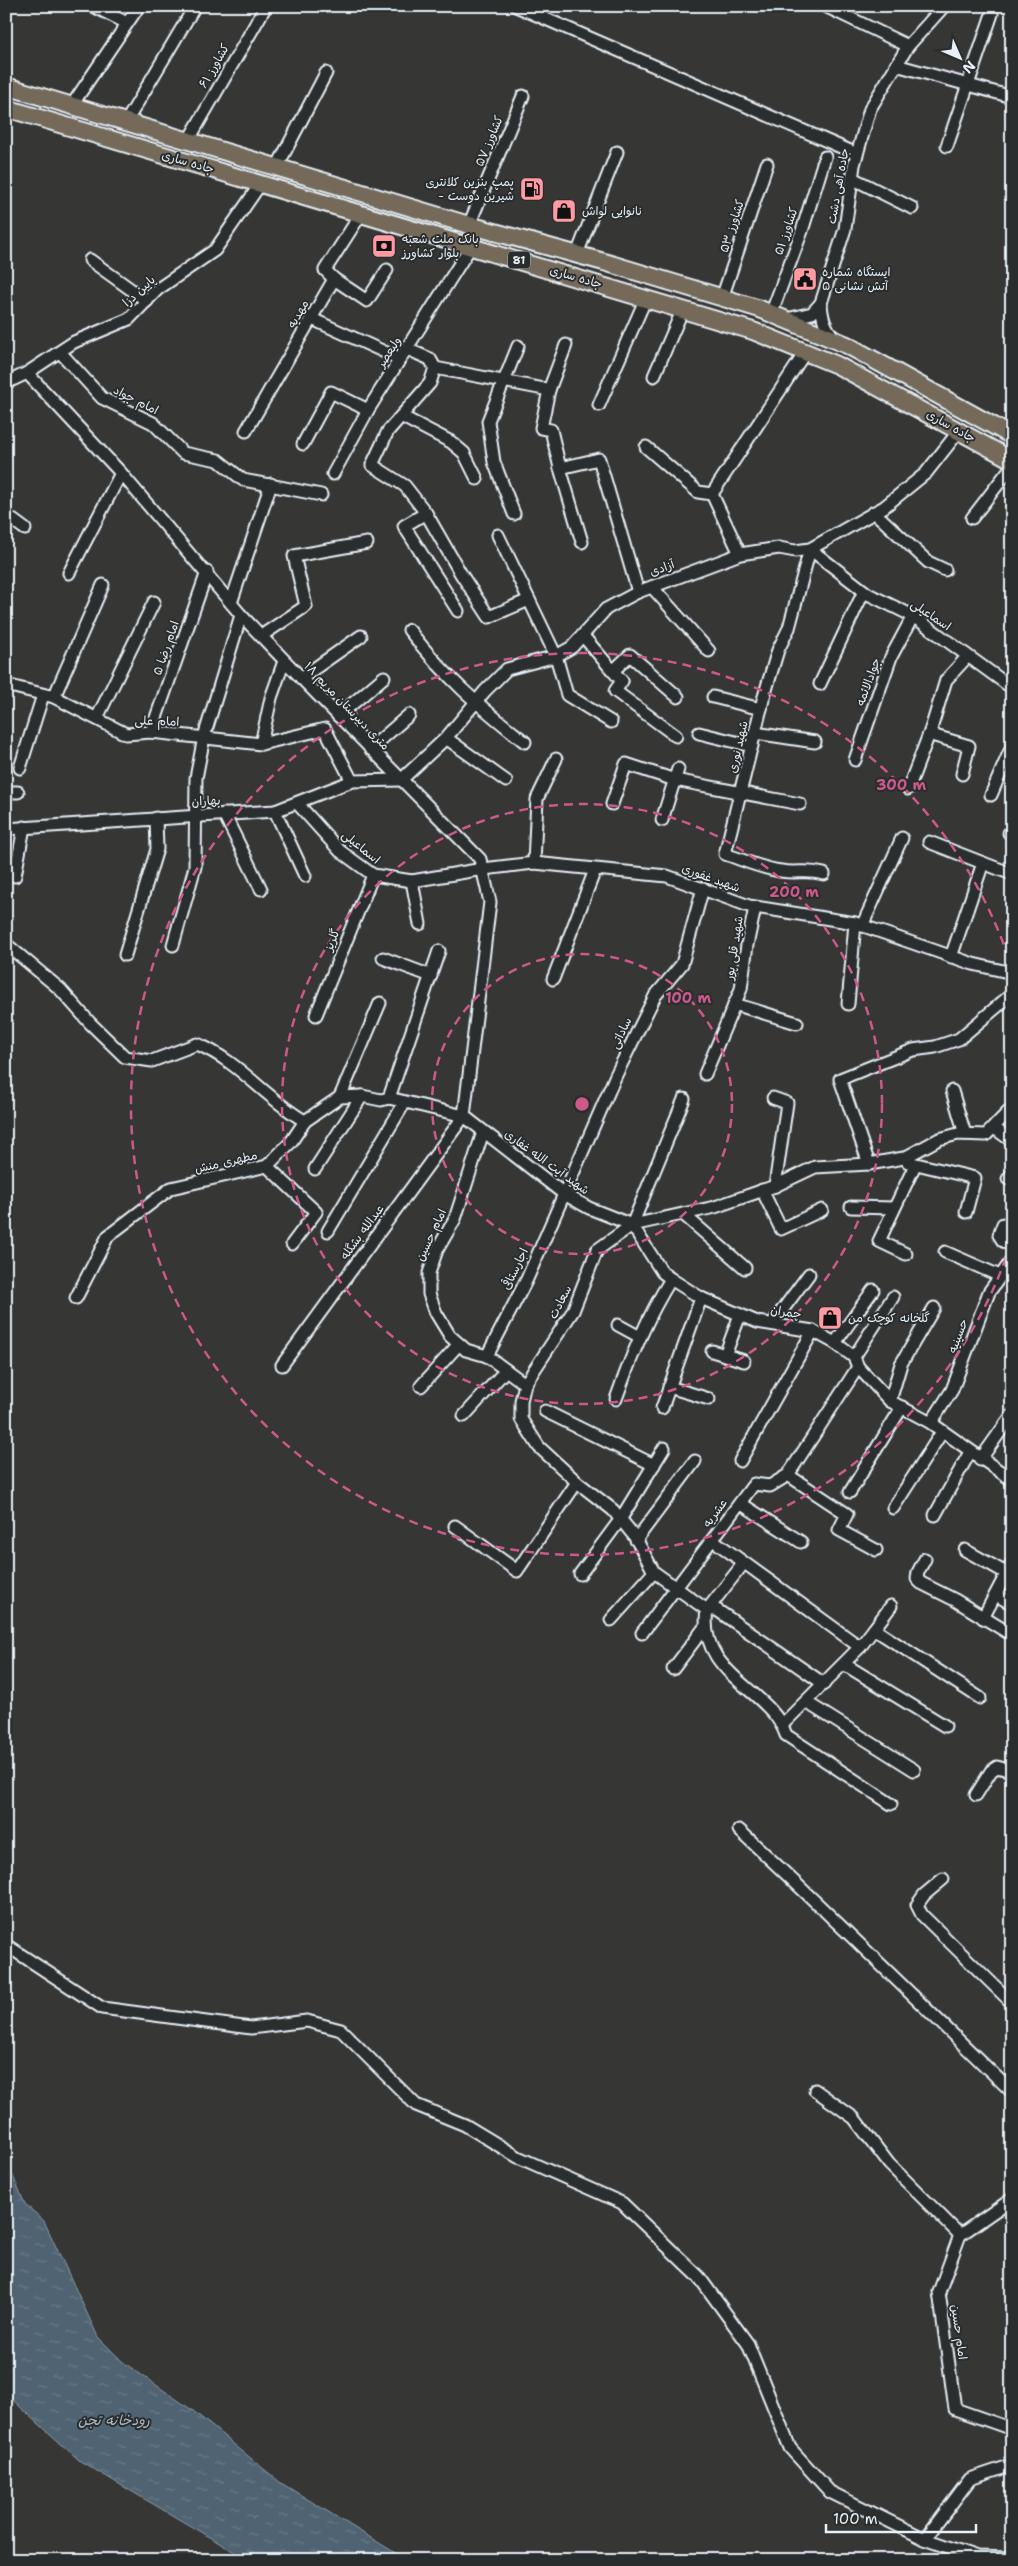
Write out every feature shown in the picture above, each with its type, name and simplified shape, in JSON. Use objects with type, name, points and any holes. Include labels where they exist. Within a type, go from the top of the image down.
[{"type":"highway","name":"جاده ساری","points":[[6,86],[469,225],[577,254],[779,316],[836,340],[1011,434]]},
{"type":"highway","name":"جاده ساری","points":[[6,108],[753,330],[806,351],[1012,460]]},
{"type":"street","points":[[93,6],[128,23]]},
{"type":"street","points":[[72,106],[139,6]]},
{"type":"street","points":[[126,122],[195,6]]},
{"type":"street","name":"کشاورز ۶۱","points":[[188,141],[218,85],[266,6]]},
{"type":"street","points":[[516,6],[857,154]]},
{"type":"street","points":[[825,6],[908,46]]},
{"type":"street","name":"جاده آهی دشت","points":[[821,304],[845,229],[857,154],[870,109],[908,46],[944,6]]},
{"type":"street","points":[[947,146],[992,14]]},
{"type":"street","points":[[896,65],[1012,97]]},
{"type":"street","points":[[277,167],[326,73]]},
{"type":"street","name":"کشاورز ۵۷","points":[[469,225],[523,96]]},
{"type":"street","points":[[577,254],[617,152]]},
{"type":"street","name":"کشاورز ۵۱","points":[[779,316],[802,230],[825,157]]},
{"type":"street","name":"کشاورز ۵۳","points":[[722,298],[767,164]]},
{"type":"street","points":[[852,178],[912,208]]},
{"type":"street","name":"پایین دزا","points":[[6,383],[27,373],[74,342],[129,319],[158,289],[214,250],[261,183]]},
{"type":"street","points":[[361,214],[325,270],[334,279],[367,301],[387,270]]},
{"type":"street","name":"ولیعصر","points":[[333,474],[368,410],[471,246]]},
{"type":"street","points":[[90,260],[146,301]]},
{"type":"street","name":"مهدیه","points":[[246,431],[334,279]]},
{"type":"street","points":[[599,405],[646,298]]},
{"type":"street","points":[[779,316],[812,313],[821,304]]},
{"type":"street","points":[[821,304],[822,316],[827,330],[836,340]]},
{"type":"street","points":[[654,376],[683,309]]},
{"type":"street","points":[[312,319],[400,359]]},
{"type":"street","points":[[566,345],[549,390],[540,428],[550,430],[582,542]]},
{"type":"street","points":[[514,514],[494,462],[488,421],[518,346]]},
{"type":"street","points":[[407,349],[430,359],[435,368],[430,383],[414,404],[388,431],[372,465],[404,486],[426,513],[461,574],[489,617],[529,600]]},
{"type":"street","points":[[712,494],[806,351]]},
{"type":"street","name":"امام جواد","points":[[60,352],[102,398],[153,423],[183,453],[218,460],[243,480],[321,495]]},
{"type":"street","points":[[435,368],[549,390]]},
{"type":"street","name":"۱۸ متری دبیرستان مریم","points":[[27,373],[121,473],[207,572],[241,615],[370,749],[480,859],[490,902],[464,1116]]},
{"type":"street","points":[[303,444],[330,392],[368,410]]},
{"type":"street","points":[[401,416],[451,442],[464,453],[477,479]]},
{"type":"street","name":"آزادی","points":[[401,780],[446,738],[507,669],[556,656],[572,647],[606,609],[638,592],[740,554],[779,548],[795,551],[810,549],[874,512],[926,473],[959,431]]},
{"type":"street","points":[[646,447],[698,492],[712,494]]},
{"type":"street","points":[[560,468],[599,459],[638,592]]},
{"type":"street","points":[[972,518],[1012,466]]},
{"type":"street","points":[[69,573],[121,473]]},
{"type":"street","points":[[231,603],[271,484]]},
{"type":"street","points":[[712,494],[740,554]]},
{"type":"street","points":[[874,512],[928,562],[945,570]]},
{"type":"street","points":[[426,513],[404,526],[458,611]]},
{"type":"street","points":[[6,515],[25,529]]},
{"type":"street","points":[[498,535],[556,656],[567,695],[611,722]]},
{"type":"street","points":[[261,636],[306,606],[294,556],[367,543]]},
{"type":"street","name":"اسماعیلی","points":[[810,549],[864,591],[913,616],[1012,688]]},
{"type":"street","name":"شهید نوری","points":[[810,549],[797,602],[789,628],[778,650],[761,709],[725,854],[779,871],[794,872],[807,870],[824,874]]},
{"type":"street","name":"امام رضا ۵","points":[[151,732],[207,572]]},
{"type":"street","points":[[20,768],[48,696],[103,585]]},
{"type":"street","points":[[652,587],[709,651]]},
{"type":"street","points":[[820,684],[864,591]]},
{"type":"street","points":[[97,718],[154,602]]},
{"type":"street","points":[[173,945],[194,868],[196,778],[204,737],[241,615]]},
{"type":"street","name":"جوادالائمه","points":[[855,760],[891,657],[913,616]]},
{"type":"street","points":[[409,630],[449,678],[475,703],[525,742]]},
{"type":"street","points":[[301,678],[361,636]]},
{"type":"street","points":[[583,636],[622,681],[615,691],[676,736]]},
{"type":"street","points":[[613,671],[630,655],[678,696]]},
{"type":"street","points":[[908,789],[932,729],[946,680],[967,657]]},
{"type":"street","points":[[258,744],[284,661]]},
{"type":"street","points":[[338,716],[384,677]]},
{"type":"street","name":"امام علی","points":[[6,685],[48,696],[97,718],[126,734],[151,732],[258,744],[325,729],[352,780]]},
{"type":"street","points":[[713,696],[761,709]]},
{"type":"street","points":[[370,749],[409,716]]},
{"type":"street","points":[[932,729],[935,736],[969,746],[962,774]]},
{"type":"street","points":[[699,733],[752,746]]},
{"type":"street","points":[[755,733],[816,742]]},
{"type":"street","points":[[446,738],[506,781]]},
{"type":"street","points":[[991,795],[1012,746]]},
{"type":"street","points":[[534,863],[537,800],[556,759]]},
{"type":"street","points":[[612,804],[626,764],[676,775],[741,794],[800,804]]},
{"type":"street","points":[[662,820],[676,775]]},
{"type":"street","name":"بهاران","points":[[6,828],[275,811],[352,780],[401,780]]},
{"type":"street","points":[[6,792],[18,792]]},
{"type":"street","name":"اسماعیلی","points":[[297,803],[340,851],[373,875],[412,881],[483,869]]},
{"type":"street","points":[[275,811],[305,876]]},
{"type":"street","points":[[224,814],[261,889]]},
{"type":"street","points":[[125,955],[157,849],[156,818]]},
{"type":"street","points":[[15,876],[24,827]]},
{"type":"street","points":[[848,1004],[859,925],[902,838]]},
{"type":"street","points":[[929,842],[1012,874]]},
{"type":"street","name":"شهید غفوری","points":[[483,869],[534,863],[667,876],[755,908],[859,925],[951,957],[1012,973]]},
{"type":"street","points":[[951,957],[983,863]]},
{"type":"street","points":[[553,979],[594,870]]},
{"type":"street","name":"گلریز","points":[[316,1015],[373,875]]},
{"type":"street","points":[[412,881],[420,924]]},
{"type":"street","name":"ساداتی","points":[[564,1194],[616,1075],[655,996],[682,964],[703,888]]},
{"type":"street","name":"شهید قلی پور","points":[[705,1074],[741,989],[746,945],[755,908]]},
{"type":"street","points":[[6,944],[60,989],[90,1023],[125,1057],[152,1062],[197,1044],[229,1061],[286,1110],[305,1121]]},
{"type":"street","points":[[389,1098],[439,951]]},
{"type":"street","points":[[383,958],[431,976]]},
{"type":"street","points":[[869,1164],[840,1079],[913,1050],[935,1047],[959,1039],[1012,994]]},
{"type":"street","points":[[380,1003],[340,1097],[362,1096],[381,1100],[389,1098],[464,1116]]},
{"type":"street","points":[[734,1004],[797,1024]]},
{"type":"street","points":[[952,1091],[965,1134]]},
{"type":"street","points":[[315,1169],[362,1096]]},
{"type":"street","name":"مطهری منش","points":[[76,1298],[108,1236],[171,1188],[267,1166],[291,1142],[305,1121],[340,1097]]},
{"type":"street","points":[[773,1098],[788,1104],[775,1186]]},
{"type":"street","points":[[632,1225],[684,1099]]},
{"type":"street","points":[[328,1230],[405,1102]]},
{"type":"street","points":[[632,1225],[715,1207],[775,1186],[815,1167],[869,1164],[900,1159],[940,1139],[958,1134],[986,1135],[1012,1108]]},
{"type":"street","name":"شهید آیت الله غفاری","points":[[464,1116],[564,1194],[589,1208],[632,1225]]},
{"type":"street","name":"عبدالله بشگله","points":[[282,1365],[464,1116]]},
{"type":"street","points":[[994,1128],[1012,1141]]},
{"type":"street","name":"امام حسین","points":[[483,1132],[455,1219],[437,1250],[429,1273],[429,1294],[436,1312],[450,1336],[466,1350],[487,1356],[525,1384]]},
{"type":"street","points":[[900,1159],[915,1165],[975,1178],[966,1212]]},
{"type":"street","points":[[906,1254],[879,1241],[915,1165]]},
{"type":"street","points":[[267,1166],[316,1212],[292,1244]]},
{"type":"street","points":[[762,1190],[781,1229],[822,1210]]},
{"type":"street","name":"اجارستاقی","points":[[487,1356],[527,1279],[564,1194]]},
{"type":"street","points":[[851,1207],[894,1208]]},
{"type":"street","points":[[683,1214],[746,1268]]},
{"type":"street","points":[[1003,1224],[999,1236],[1003,1242],[1012,1246]]},
{"type":"street","name":"چمران","points":[[632,1225],[662,1272],[671,1279],[701,1298],[757,1322],[813,1331],[835,1342],[856,1362],[890,1401],[931,1423],[980,1460],[1012,1480]]},
{"type":"street","name":"سعادت","points":[[577,1482],[539,1446],[521,1419],[521,1401],[525,1384],[573,1311],[597,1250],[632,1225]]},
{"type":"street","points":[[945,1252],[1000,1276]]},
{"type":"street","name":"حسینیه","points":[[931,1423],[952,1390],[989,1292],[1012,1260]]},
{"type":"street","points":[[772,1324],[809,1274]]},
{"type":"street","points":[[616,1399],[640,1337],[671,1279]]},
{"type":"street","points":[[835,1342],[874,1290]]},
{"type":"street","points":[[876,1550],[839,1530],[847,1514],[788,1475],[894,1297]]},
{"type":"street","points":[[662,1408],[701,1298]]},
{"type":"street","points":[[890,1401],[901,1364],[934,1308]]},
{"type":"street","points":[[725,1355],[740,1315]]},
{"type":"street","points":[[618,1325],[640,1337]]},
{"type":"street","points":[[740,1461],[813,1331]]},
{"type":"street","points":[[422,1386],[459,1344]]},
{"type":"street","points":[[712,1351],[744,1361]]},
{"type":"street","points":[[464,1416],[506,1370]]},
{"type":"street","points":[[670,1388],[709,1399]]},
{"type":"street","points":[[850,1492],[902,1407]]},
{"type":"street","points":[[545,1411],[654,1465]]},
{"type":"street","points":[[980,1460],[1012,1415]]},
{"type":"street","points":[[893,1508],[942,1432]]},
{"type":"street","points":[[580,1574],[620,1520],[664,1448]]},
{"type":"street","points":[[935,1515],[970,1452]]},
{"type":"street","points":[[636,1540],[696,1461]]},
{"type":"street","name":"عشریه","points":[[642,1633],[754,1484],[770,1486],[788,1475]]},
{"type":"street","points":[[455,1526],[517,1571],[577,1482],[613,1510],[636,1540],[654,1572],[707,1610],[717,1610],[824,1684]]},
{"type":"street","points":[[740,1503],[801,1542]]},
{"type":"street","points":[[713,1540],[743,1564],[860,1647]]},
{"type":"street","points":[[965,1550],[1009,1568],[983,1618]]},
{"type":"street","points":[[925,1559],[918,1572],[917,1579],[921,1583],[1012,1635]]},
{"type":"street","points":[[674,1668],[704,1628],[707,1610],[743,1564]]},
{"type":"street","points":[[611,1620],[654,1572]]},
{"type":"street","points":[[996,1595],[1012,1604]]},
{"type":"street","points":[[782,1724],[860,1647],[891,1606]]},
{"type":"street","points":[[704,1628],[714,1653],[741,1684],[782,1724],[786,1735],[891,1804]]},
{"type":"street","points":[[874,1629],[980,1698]]},
{"type":"street","points":[[844,1664],[945,1726]]},
{"type":"street","points":[[806,1702],[914,1770]]},
{"type":"street","points":[[976,1795],[991,1771],[997,1767],[1012,1771]]},
{"type":"street","points":[[739,1830],[827,1911],[871,1958],[1012,2092]]},
{"type":"street","points":[[943,1879],[924,1895],[917,1905],[922,1915],[1012,2003]]},
{"type":"street","points":[[6,1945],[102,2008],[251,2028],[307,2021],[342,2030],[416,2105],[465,2125],[518,2157],[622,2203],[699,2277],[748,2344],[790,2448],[830,2492],[925,2539],[977,2557],[1012,2558]]},
{"type":"street","points":[[816,2090],[854,2118],[889,2164],[960,2235],[1012,2199]]},
{"type":"street","name":"امام حسین","points":[[960,2235],[939,2292],[955,2409],[1012,2429]]},
{"type":"street","points":[[925,2539],[970,2479],[1012,2465]]},
{"type":"water","name":"رودخانه تجن","points":[[6,2160],[25,2204],[44,2221],[98,2337],[123,2362],[192,2410],[281,2483],[407,2560],[248,2560],[80,2461],[6,2394]]},
{"type":"place","name":"پمپ بنزین کلانتری - شیرین دوست","points":[[532,189]]},
{"type":"place","name":"نانوایی لواش","points":[[564,211]]},
{"type":"place","name":"بانک ملت شعبه بلوار کشاورز","points":[[384,246]]},
{"type":"place","name":"ایستگاه شماره ۵ آتش نشانی","points":[[805,279]]},
{"type":"place","name":"گلخانه کوچک من","points":[[830,1318]]}]
